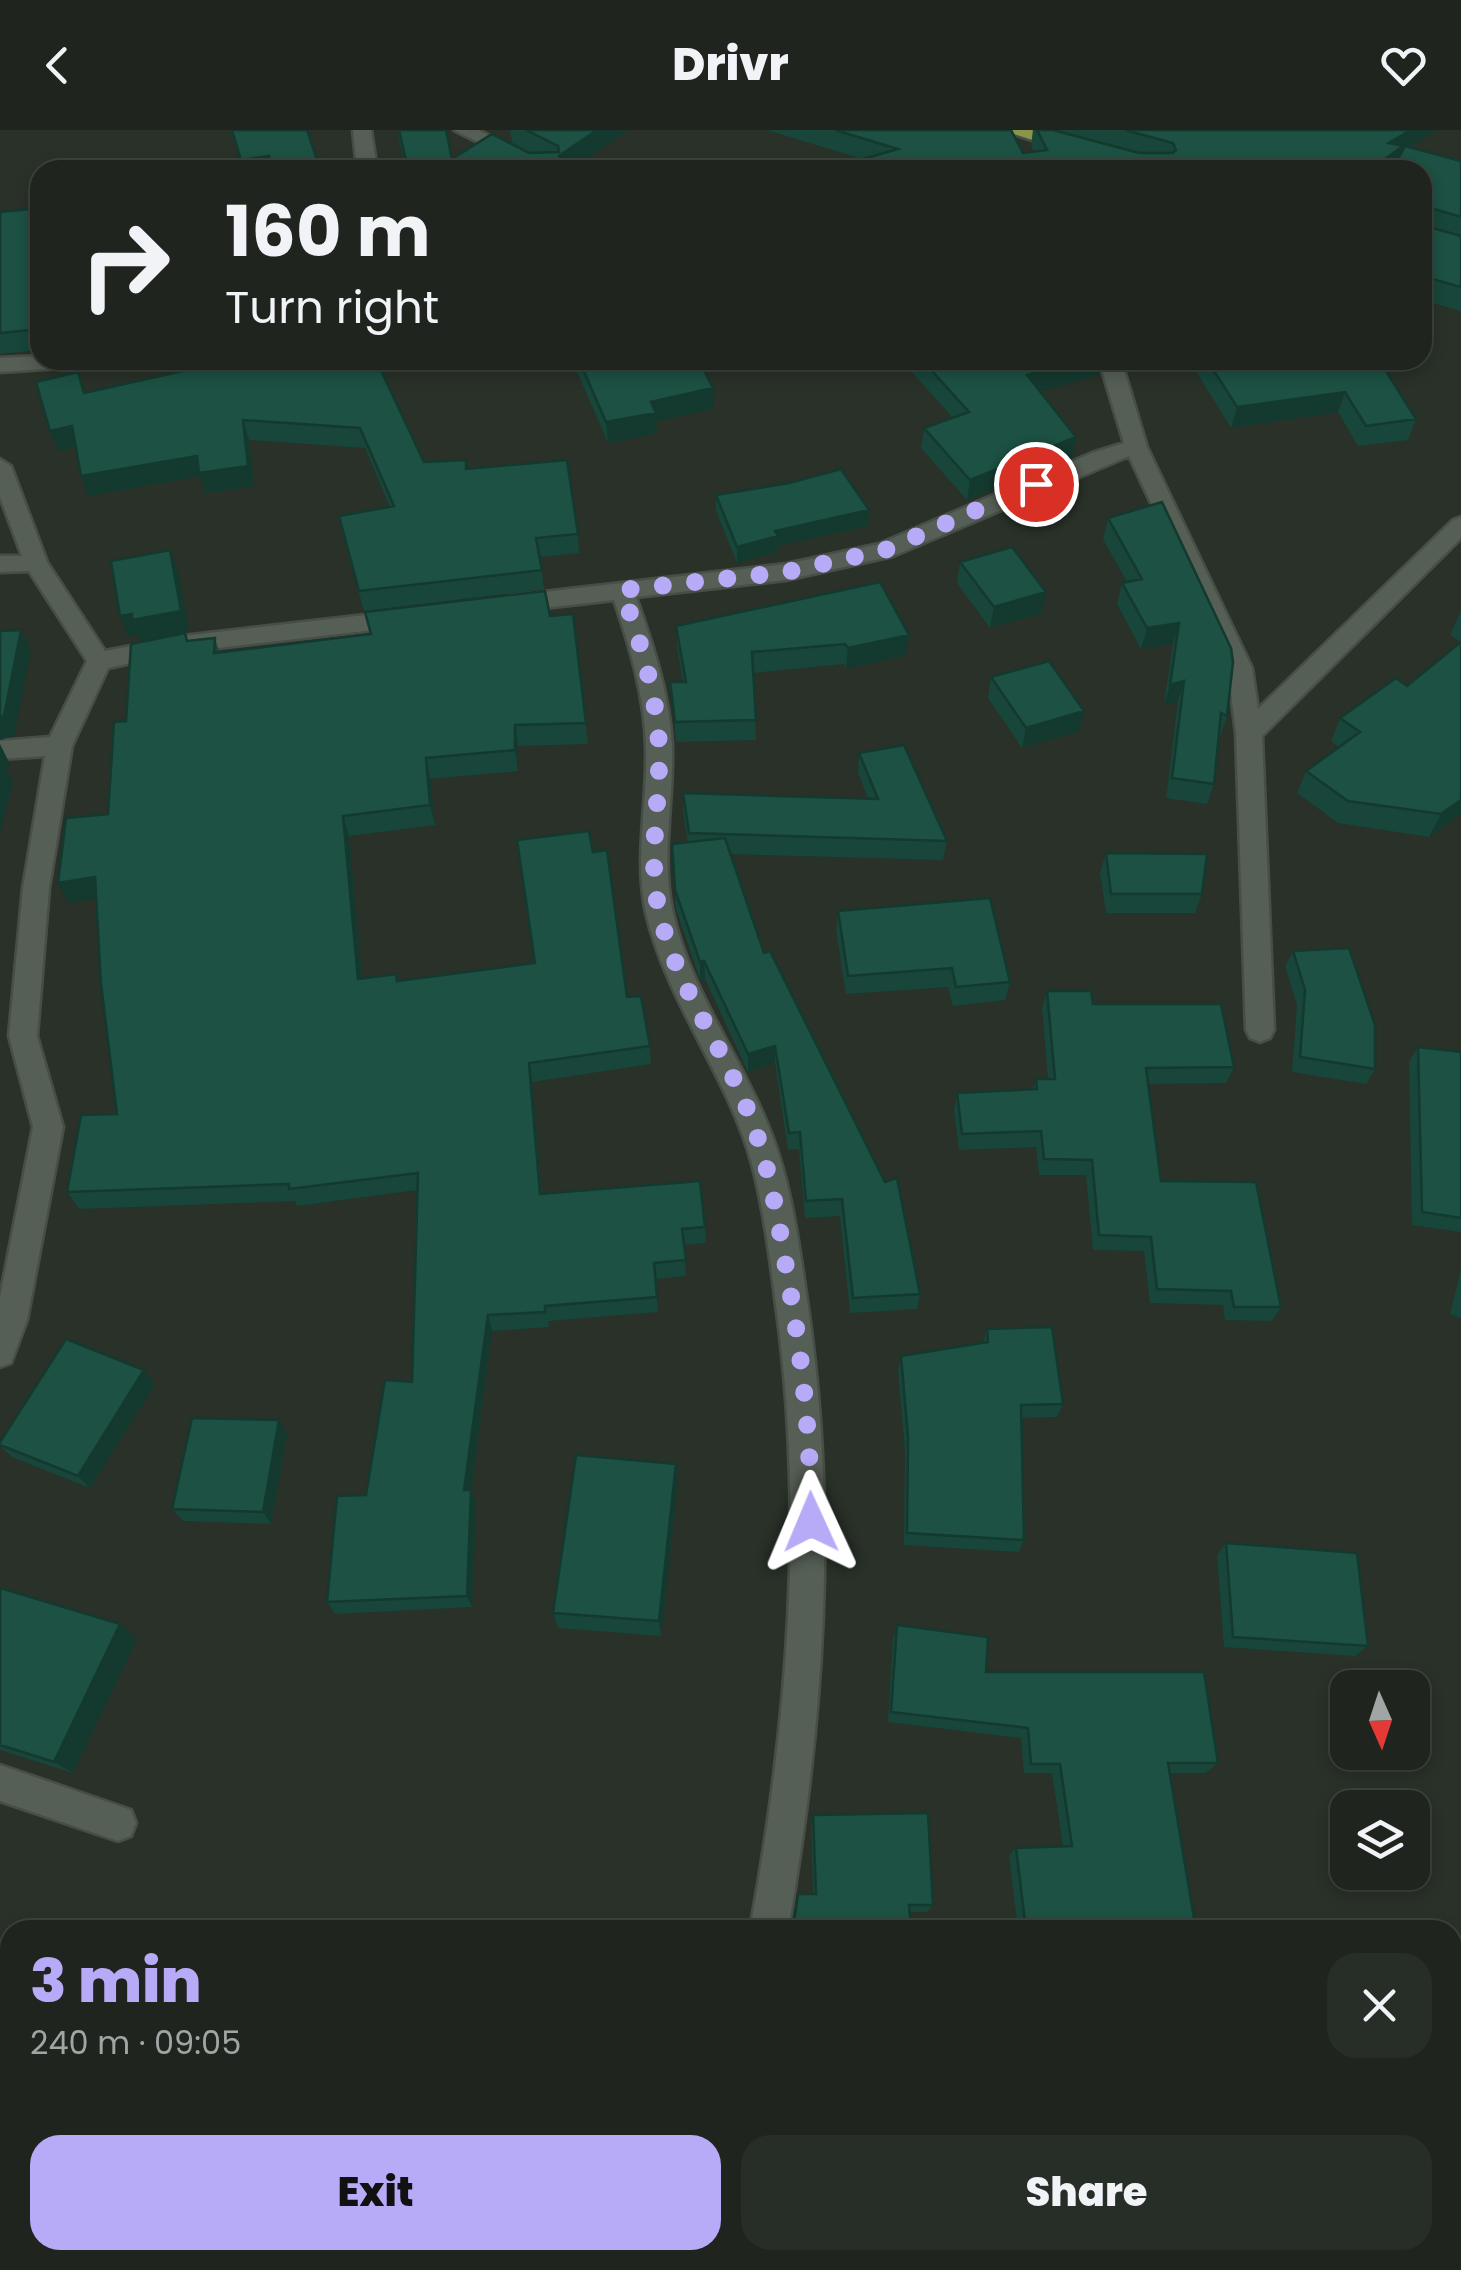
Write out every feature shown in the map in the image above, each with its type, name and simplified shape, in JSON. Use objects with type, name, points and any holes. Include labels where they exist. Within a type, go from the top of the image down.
[{"type":"main road","points":[[1010,130],[1084,150]]},
{"type":"street","points":[[362,130],[366,160]]},
{"type":"street","points":[[463,130],[527,160]]},
{"type":"street","points":[[1010,130],[1023,157]]},
{"type":"street","points":[[0,365],[30,363]]},
{"type":"street","points":[[1113,370],[1136,448],[1240,668],[1249,734],[1260,1030]]},
{"type":"street","points":[[484,607],[786,572],[885,550],[1100,458],[1136,448]]},
{"type":"street","points":[[0,466],[36,563],[99,661]]},
{"type":"street","points":[[1249,734],[1461,524]]},
{"type":"street","points":[[0,564],[36,563]]},
{"type":"street","points":[[622,590],[641,642],[655,703],[659,744],[655,864],[658,906],[680,982],[746,1106],[764,1153],[803,1368],[811,1492],[807,1634],[785,1846],[771,1920]]},
{"type":"street","points":[[99,661],[184,644],[428,615]]},
{"type":"street","points":[[0,1353],[11,1320],[48,1127],[12,1040],[59,746],[99,661]]},
{"type":"street","points":[[0,750],[59,746]]},
{"type":"street","points":[[0,1783],[118,1823]]},
{"type":"building","points":[[232,130],[307,130],[317,160],[270,160],[269,156],[241,160]]},
{"type":"building","points":[[399,130],[446,130],[452,159],[492,134],[529,153],[559,152],[558,146],[526,130],[597,130],[559,156],[560,160],[406,160]]},
{"type":"building","points":[[835,130],[1011,130],[1023,153],[1047,150],[1037,130],[1053,130],[1139,153],[1173,153],[1173,143],[1125,130],[1411,130],[1389,143],[1403,146],[1384,160],[860,160],[898,149]]},
{"type":"building","points":[[1405,146],[1461,161],[1461,217],[1432,208],[1432,160],[1397,160]]},
{"type":"building","points":[[30,209],[30,330],[0,333],[0,212]]},
{"type":"building","points":[[1432,228],[1461,236],[1461,287],[1432,279]]},
{"type":"building","points":[[187,370],[381,370],[424,462],[466,460],[466,469],[567,460],[578,534],[536,538],[542,570],[359,591],[339,516],[394,506],[360,428],[243,420],[248,466],[199,473],[197,456],[81,476],[72,426],[50,431],[36,382],[78,372],[84,393]]},
{"type":"building","points":[[583,370],[704,370],[713,388],[651,402],[656,413],[606,422]]},
{"type":"building","points":[[931,370],[1045,370],[1027,375],[1076,437],[970,480],[924,428],[969,412]]},
{"type":"building","points":[[1213,370],[1385,370],[1416,419],[1366,426],[1345,392],[1237,407]]},
{"type":"building","points":[[841,469],[869,510],[775,531],[778,536],[737,547],[716,495],[789,483]]},
{"type":"building","points":[[1162,502],[1231,648],[1227,716],[1221,713],[1214,784],[1172,778],[1184,681],[1170,685],[1179,623],[1147,628],[1122,583],[1142,579],[1108,518]]},
{"type":"building","points":[[1012,547],[1046,592],[994,607],[960,562]]},
{"type":"building","points":[[170,550],[181,611],[132,620],[132,614],[120,616],[111,561]]},
{"type":"building","points":[[880,582],[909,635],[848,648],[845,644],[752,652],[756,720],[675,722],[670,682],[686,682],[676,626]]},
{"type":"building","points":[[545,591],[550,616],[573,614],[586,723],[515,725],[515,750],[426,758],[430,805],[343,816],[358,979],[396,974],[397,981],[535,963],[517,840],[589,831],[593,852],[607,850],[627,997],[641,996],[650,1046],[529,1063],[540,1194],[700,1181],[705,1227],[682,1229],[686,1260],[654,1263],[657,1297],[545,1306],[545,1312],[488,1315],[464,1490],[471,1490],[467,1596],[327,1602],[337,1496],[366,1495],[385,1380],[412,1382],[418,1173],[289,1189],[289,1184],[67,1192],[81,1115],[117,1114],[101,984],[95,877],[58,883],[66,818],[108,814],[114,722],[126,721],[131,644],[185,633],[187,641],[215,638],[214,653],[371,634],[365,612]]},
{"type":"building","points":[[21,630],[4,716],[0,717],[0,631]]},
{"type":"building","points":[[1461,642],[1461,800],[1441,814],[1348,801],[1306,771],[1360,732],[1340,718],[1396,678],[1407,686]]},
{"type":"building","points":[[1049,661],[1084,711],[1026,728],[991,677]]},
{"type":"building","points":[[904,745],[947,841],[689,833],[683,793],[878,799],[859,753]]},
{"type":"building","points":[[725,838],[764,953],[770,951],[885,1182],[897,1178],[920,1294],[853,1298],[842,1199],[806,1201],[800,1132],[789,1133],[775,1046],[748,1054],[704,961],[700,962],[675,890],[672,844]]},
{"type":"building","points":[[1106,853],[1207,854],[1202,894],[1111,894]]},
{"type":"building","points":[[990,898],[1010,982],[956,987],[952,968],[848,976],[838,911]]},
{"type":"building","points":[[1349,948],[1375,1025],[1375,1069],[1300,1057],[1305,990],[1293,951]]},
{"type":"building","points":[[1047,991],[1091,991],[1093,1004],[1221,1004],[1234,1067],[1146,1068],[1161,1181],[1256,1182],[1281,1307],[1234,1307],[1231,1291],[1157,1289],[1151,1237],[1099,1235],[1092,1160],[1044,1159],[1041,1131],[962,1134],[957,1093],[1037,1089],[1036,1079],[1055,1079]]},
{"type":"building","points":[[1418,1047],[1461,1052],[1461,1218],[1422,1212]]},
{"type":"building","points":[[1052,1327],[1063,1404],[1021,1405],[1024,1540],[907,1533],[908,1438],[901,1356],[988,1342],[987,1329]]},
{"type":"building","points":[[66,1339],[144,1370],[78,1476],[0,1445]]},
{"type":"building","points":[[192,1418],[279,1420],[263,1512],[172,1509]]},
{"type":"building","points":[[576,1455],[676,1464],[659,1621],[553,1613]]},
{"type":"building","points":[[1226,1543],[1357,1553],[1368,1646],[1233,1637]]},
{"type":"building","points":[[0,1588],[120,1624],[54,1762],[0,1745]]},
{"type":"building","points":[[897,1625],[988,1637],[986,1672],[1204,1672],[1218,1763],[1168,1763],[1194,1920],[1025,1920],[1016,1848],[1072,1846],[1060,1764],[1031,1764],[1028,1728],[891,1712]]},
{"type":"building","points":[[928,1813],[933,1905],[909,1905],[910,1920],[794,1920],[798,1894],[816,1894],[813,1815]]},
{"type":"route","points":[[811,1522],[803,1368],[778,1218],[764,1153],[746,1106],[680,982],[667,943],[658,906],[655,864],[659,781],[655,703],[641,642],[622,590],[786,572],[885,550],[1036,484]]}]
